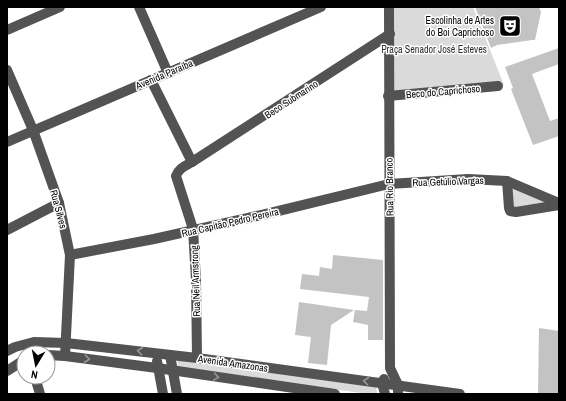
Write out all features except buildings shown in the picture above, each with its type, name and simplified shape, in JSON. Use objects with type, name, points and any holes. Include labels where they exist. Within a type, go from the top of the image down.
[{"type":"street","points":[[7,30],[60,7]]},
{"type":"street","points":[[139,7],[168,72]]},
{"type":"street","name":"Avenida Paraíba","points":[[7,142],[321,7]]},
{"type":"street","name":"Rua Rio Branco","points":[[389,7],[390,34],[388,96],[390,368],[398,390]]},
{"type":"street","name":"Beco Submarino","points":[[192,162],[390,34]]},
{"type":"street","name":"Rua Silves","points":[[7,70],[33,130],[59,203],[70,255],[65,356]]},
{"type":"street","points":[[151,80],[192,162]]},
{"type":"street","name":"Beco do Caprichoso","points":[[388,96],[498,86]]},
{"type":"street","name":"Rua Neil Armstrong","points":[[192,162],[180,169],[176,176],[193,229],[196,273],[197,358]]},
{"type":"street","name":"Rua Getúlio Vargas","points":[[389,184],[468,179],[507,181],[559,204]]},
{"type":"street","name":"Rua Getúlio Vargas","points":[[507,181],[508,208],[510,211],[516,212],[559,204]]},
{"type":"street","name":"Rua Capitão Pedro Pereira","points":[[70,255],[134,244],[389,184]]},
{"type":"street","points":[[7,230],[59,203]]},
{"type":"street","name":"Avenida Amazonas","points":[[35,345],[42,342],[66,343],[156,353],[382,383],[398,390],[460,394]]},
{"type":"street","points":[[156,353],[157,368],[163,394]]},
{"type":"street","name":"Avenida Amazonas","points":[[56,355],[172,370],[269,389],[335,394]]},
{"type":"street","points":[[170,355],[177,394]]},
{"type":"street","points":[[7,371],[16,365]]},
{"type":"street","name":"Rua Rio Branco","points":[[382,383],[390,368]]},
{"type":"street","points":[[382,383],[384,394]]},
{"type":"green space","name":"Praça Senador José Esteves","points":[[390,7],[473,7],[504,85],[426,91],[392,97]]},
{"type":"green space","points":[[509,184],[555,205],[512,213]]},
{"type":"green space","points":[[177,359],[376,386],[377,394],[178,368]]},
{"type":"place","name":"Escolinha de Artes do Boi Caprichoso","points":[[510,26]]}]
